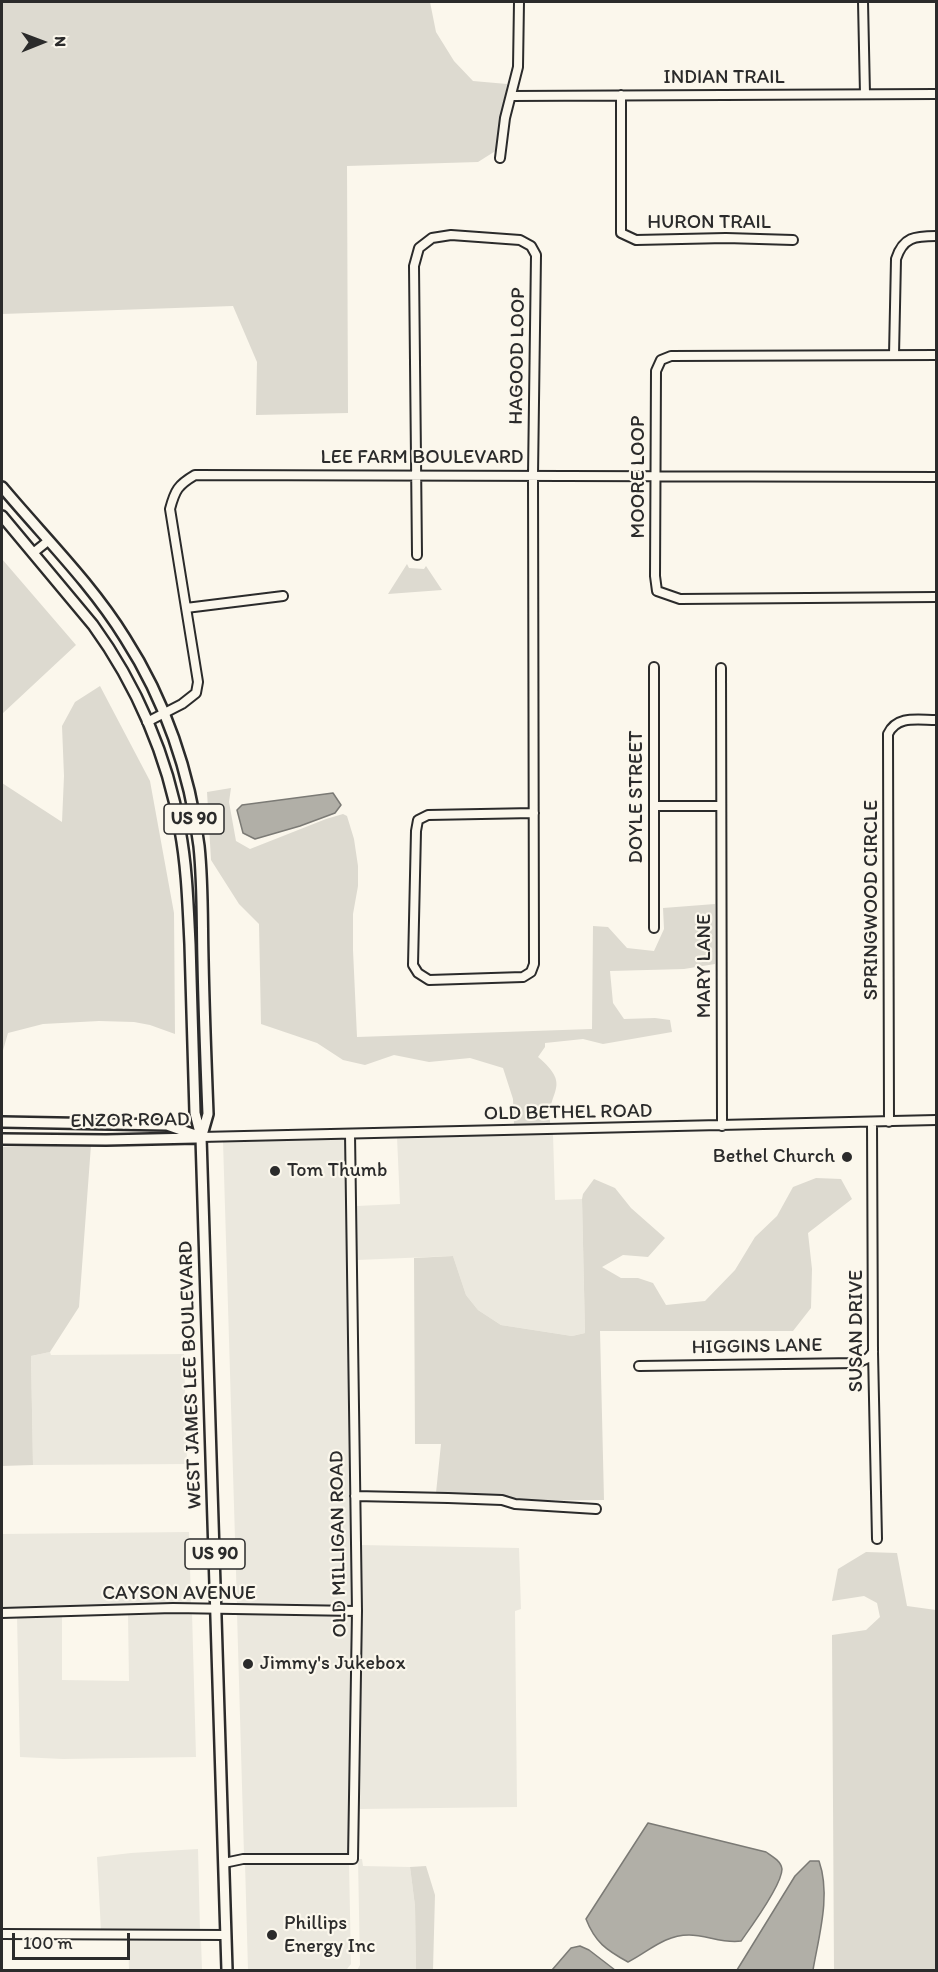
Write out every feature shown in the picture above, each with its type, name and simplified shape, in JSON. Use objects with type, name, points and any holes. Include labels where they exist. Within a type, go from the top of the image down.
[{"type":"main road","name":"WEST JAMES LEE BOULEVARD","points":[[2,487],[104,607],[150,681],[172,734],[188,788],[199,846],[208,1114],[201,1137]]},
{"type":"main road","name":"WEST JAMES LEE BOULEVARD","points":[[2,516],[76,603],[103,639],[134,693],[158,749],[174,802],[184,856],[195,1113],[201,1137],[227,1971]]},
{"type":"main road","name":"ENZOR ROAD","points":[[2,1122],[167,1125],[201,1137]]},
{"type":"main road","name":"ENZOR ROAD","points":[[2,1139],[106,1140],[201,1137]]},
{"type":"street","points":[[500,158],[505,118],[518,67],[519,2]]},
{"type":"street","points":[[863,2],[865,94]]},
{"type":"street","name":"INDIAN TRAIL","points":[[511,96],[936,94]]},
{"type":"street","name":"HURON TRAIL","points":[[621,96],[621,233],[636,240],[726,238],[793,240]]},
{"type":"street","name":"HAGOOD LOOP","points":[[415,475],[414,266],[419,248],[432,238],[451,235],[520,240],[531,246],[536,255],[534,964],[531,972],[523,977],[429,980],[418,973],[413,965],[418,820],[428,814],[534,813]]},
{"type":"street","points":[[894,356],[896,259],[900,246],[908,240],[921,236],[936,236]]},
{"type":"street","name":"MOORE LOOP","points":[[936,355],[671,356],[661,360],[656,371],[655,576],[657,591],[680,599],[936,597]]},
{"type":"street","name":"LEE FARM BOULEVARD","points":[[147,722],[182,704],[196,693],[198,682],[170,509],[174,493],[181,483],[195,475],[936,477]]},
{"type":"street","points":[[415,475],[417,555]]},
{"type":"street","points":[[33,553],[48,541]]},
{"type":"street","points":[[186,608],[283,596]]},
{"type":"street","name":"DOYLE STREET","points":[[654,667],[654,928]]},
{"type":"street","name":"MARY LANE","points":[[721,668],[722,1126]]},
{"type":"street","name":"SPRINGWOOD CIRCLE","points":[[889,1122],[888,734],[891,728],[902,720],[936,720]]},
{"type":"street","points":[[654,806],[722,806]]},
{"type":"street","name":"OLD BETHEL ROAD","points":[[201,1137],[936,1120]]},
{"type":"street","name":"SUSAN DRIVE","points":[[872,1122],[876,1539]]},
{"type":"street","name":"OLD MILLIGAN ROAD","points":[[224,1863],[243,1859],[353,1859],[357,1611],[350,1134]]},
{"type":"street","name":"HIGGINS LANE","points":[[639,1366],[857,1363],[868,1358],[873,1352]]},
{"type":"street","points":[[355,1496],[502,1500],[515,1504],[596,1509]]},
{"type":"street","name":"CAYSON AVENUE","points":[[2,1613],[173,1608],[357,1611]]},
{"type":"street","points":[[2,1934],[226,1935]]},
{"type":"shaded area","points":[[2,2],[430,2],[436,32],[454,61],[473,81],[507,84],[497,150],[478,162],[347,166],[348,413],[256,415],[257,362],[233,306],[2,314]]},
{"type":"shaded area","points":[[2,559],[76,645],[2,714]]},
{"type":"shaded area","points":[[407,564],[409,568],[424,569],[426,566],[442,590],[388,594]]},
{"type":"shaded area","points":[[100,686],[150,781],[174,913],[175,1034],[134,1022],[43,1024],[8,1033],[2,1054],[2,783],[62,822],[64,776],[62,726],[75,702]]},
{"type":"shaded area","points":[[231,788],[229,802],[236,841],[250,849],[326,819],[343,814],[347,816],[354,839],[358,866],[358,886],[353,914],[357,1037],[592,1029],[593,926],[608,927],[627,948],[654,951],[664,929],[663,908],[715,904],[715,964],[684,969],[610,971],[613,1003],[624,1019],[670,1020],[672,1032],[603,1044],[583,1039],[545,1043],[538,1057],[549,1067],[557,1083],[551,1105],[551,1126],[517,1127],[514,1125],[513,1099],[503,1068],[470,1058],[429,1062],[394,1055],[365,1065],[343,1060],[317,1043],[261,1024],[259,924],[239,904],[211,860],[207,792]]},
{"type":"shaded area","points":[[333,793],[341,805],[335,813],[255,839],[243,833],[237,810],[242,805]]},
{"type":"shaded area","points":[[553,1134],[555,1200],[582,1199],[585,1333],[572,1336],[501,1325],[478,1310],[466,1295],[453,1256],[357,1260],[357,1206],[400,1204],[397,1137]]},
{"type":"shaded area","points":[[346,1138],[352,1605],[237,1605],[223,1141]]},
{"type":"shaded area","points":[[91,1145],[79,1307],[50,1352],[31,1356],[33,1465],[2,1466],[2,1147]]},
{"type":"shaded area","points":[[816,1178],[841,1179],[852,1199],[808,1233],[812,1269],[811,1308],[793,1331],[600,1331],[604,1500],[519,1501],[502,1496],[436,1493],[441,1444],[415,1444],[414,1258],[453,1256],[466,1295],[478,1310],[501,1325],[572,1336],[585,1333],[582,1199],[594,1179],[615,1188],[631,1208],[665,1238],[648,1257],[623,1255],[602,1267],[621,1278],[638,1278],[653,1283],[666,1305],[705,1301],[735,1270],[755,1237],[777,1216],[793,1187]]},
{"type":"shaded area","points":[[50,1352],[51,1355],[184,1354],[187,1464],[33,1465],[31,1356]]},
{"type":"shaded area","points":[[189,1532],[191,1604],[2,1609],[2,1534]]},
{"type":"shaded area","points":[[360,1545],[519,1548],[521,1609],[515,1611],[517,1807],[360,1809],[362,1607]]},
{"type":"shaded area","points":[[866,1552],[897,1553],[907,1606],[936,1610],[936,1970],[834,1970],[832,1635],[866,1630],[880,1617],[877,1603],[864,1596],[832,1601],[838,1569]]},
{"type":"shaded area","points":[[192,1612],[196,1757],[63,1759],[20,1757],[17,1616],[62,1615],[62,1680],[129,1681],[128,1614]]},
{"type":"shaded area","points":[[237,1613],[352,1615],[349,1855],[244,1855]]},
{"type":"shaded area","points":[[648,1823],[766,1852],[778,1861],[782,1869],[777,1885],[741,1941],[695,1935],[680,1936],[664,1941],[628,1962],[597,1940],[586,1919]]},
{"type":"shaded area","points":[[198,1849],[200,1931],[101,1931],[97,1857]]},
{"type":"shaded area","points":[[358,1859],[362,1859],[363,1866],[410,1867],[415,1906],[416,1970],[357,1970],[360,1965]]},
{"type":"shaded area","points":[[810,1861],[819,1861],[824,1887],[823,1915],[813,1970],[737,1970],[795,1876]]},
{"type":"shaded area","points":[[245,1863],[349,1863],[351,1964],[347,1969],[248,1970]]},
{"type":"shaded area","points":[[426,1866],[435,1895],[433,1970],[416,1970],[415,1906],[410,1867]]},
{"type":"shaded area","points":[[128,1939],[201,1939],[202,1970],[129,1970]]},
{"type":"shaded area","points":[[580,1946],[615,1970],[552,1970],[571,1948]]},
{"type":"place","name":"Bethel Church","points":[[847,1157]]},
{"type":"place","name":"Tom Thumb","points":[[275,1171]]},
{"type":"place","name":"Jimmy's Jukebox","points":[[248,1664]]},
{"type":"place","name":"Phillips Energy Inc","points":[[272,1935]]}]
